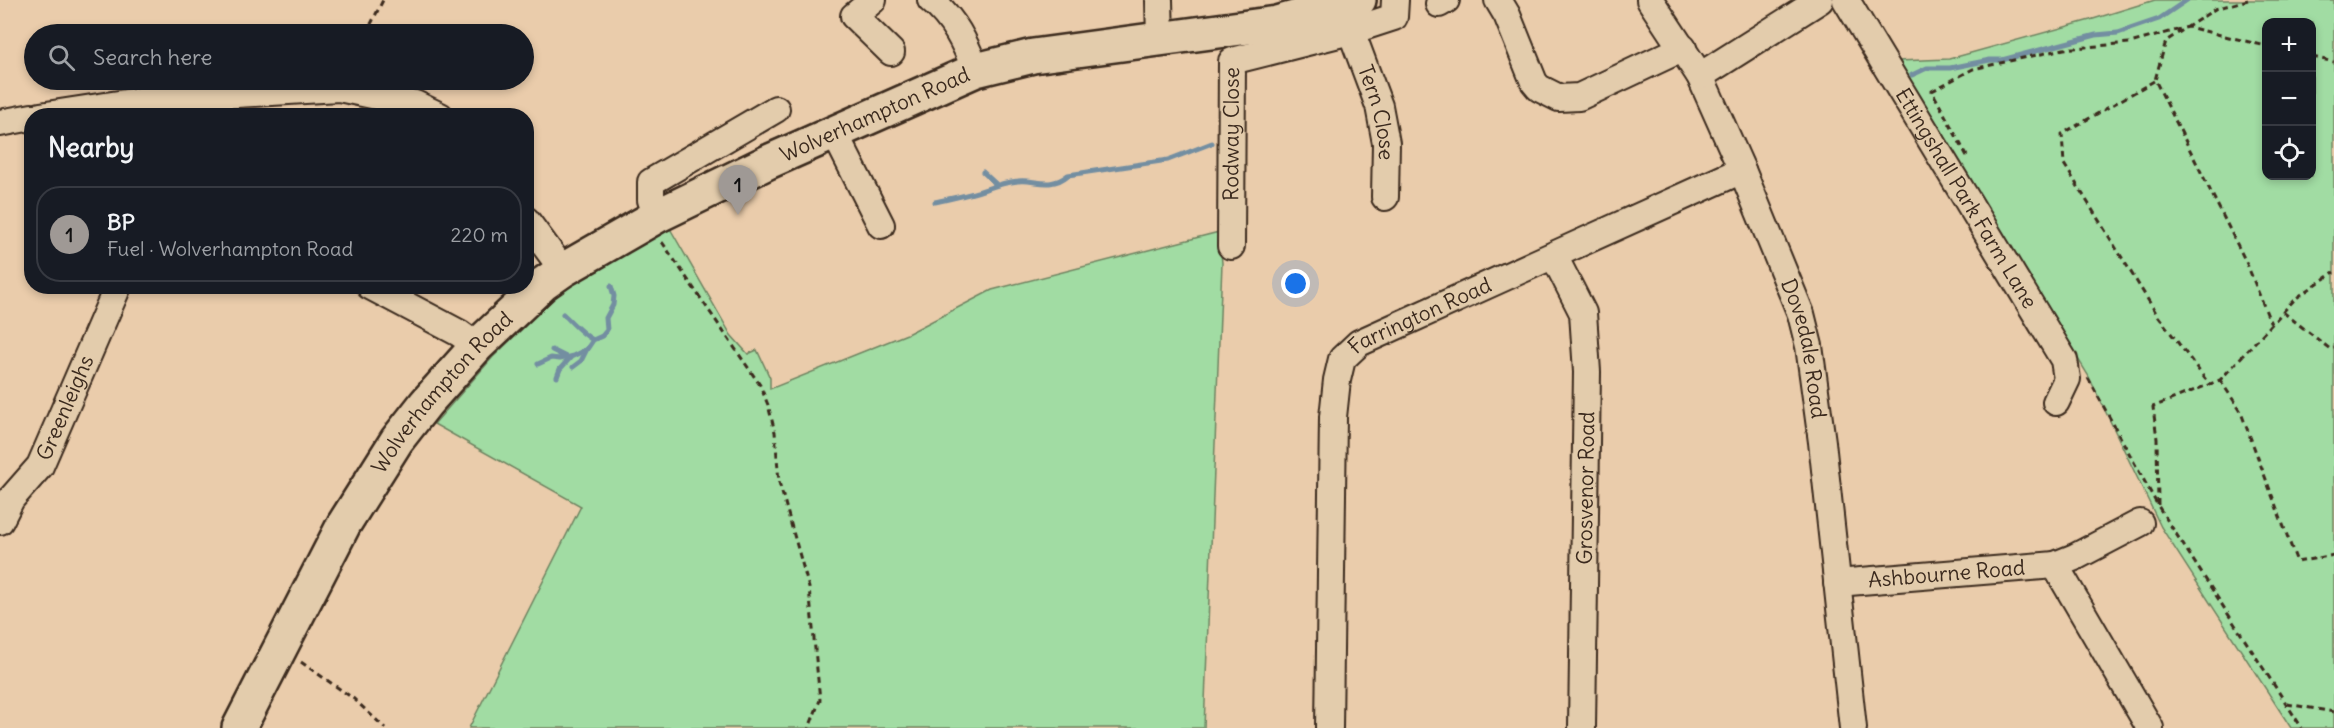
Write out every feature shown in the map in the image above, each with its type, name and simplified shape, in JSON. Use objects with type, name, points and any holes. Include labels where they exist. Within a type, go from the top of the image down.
[{"type":"main road","name":"Wolverhampton Road","points":[[534,292],[563,270],[652,218],[768,162],[976,70],[1033,56],[1352,12]]},
{"type":"main road","name":"Wolverhampton Road","points":[[239,728],[344,524],[397,440],[426,403],[477,346],[532,294]]},
{"type":"street","points":[[931,0],[942,9],[957,28],[976,70]]},
{"type":"street","points":[[1159,0],[1160,39]]},
{"type":"street","name":"Rodway Close","points":[[1231,246],[1232,61],[1352,12],[1394,17],[1395,0]]},
{"type":"street","points":[[1498,0],[1507,15],[1534,82],[1539,88],[1559,98],[1579,97],[1683,48]]},
{"type":"street","name":"Dovedale Road","points":[[1650,0],[1700,76],[1742,170],[1801,314],[1809,346],[1822,442],[1853,728]]},
{"type":"street","points":[[1700,76],[1820,0]]},
{"type":"street","name":"Ettingshall Park Farm Lane","points":[[1846,0],[2064,360],[2067,379],[2056,402]]},
{"type":"street","points":[[856,5],[891,52]]},
{"type":"street","name":"Tern Close","points":[[1352,12],[1386,143],[1385,197]]},
{"type":"street","points":[[152,107],[319,90]]},
{"type":"street","points":[[348,90],[414,104],[423,108]]},
{"type":"street","points":[[652,218],[651,182],[776,110]]},
{"type":"street","points":[[0,123],[24,118]]},
{"type":"street","points":[[834,132],[881,225]]},
{"type":"street","name":"Farrington Road","points":[[1329,728],[1333,417],[1342,359],[1359,343],[1742,170]]},
{"type":"street","points":[[534,231],[563,270]]},
{"type":"street","name":"Grosvenor Road","points":[[1554,256],[1583,313],[1585,325],[1587,372],[1582,728]]},
{"type":"street","name":"Greenleighs","points":[[0,521],[11,499],[40,466],[115,294]]},
{"type":"street","points":[[385,294],[459,333],[477,346]]},
{"type":"street","name":"Ashbourne Road","points":[[1837,583],[2055,565],[2140,523]]},
{"type":"street","points":[[2055,565],[2150,728]]},
{"type":"path","points":[[371,24],[383,0]]},
{"type":"path","points":[[2248,0],[2215,9],[2166,41],[2155,80],[2247,264],[2271,324]]},
{"type":"path","points":[[1932,90],[1973,69],[2064,49],[2130,43],[2188,27],[2262,45]]},
{"type":"path","points":[[2316,58],[2334,62]]},
{"type":"path","points":[[2155,80],[2062,134],[2064,164],[2158,316],[2209,384]]},
{"type":"path","points":[[652,218],[760,385],[768,405],[775,432],[779,482],[809,588],[820,700],[809,728]]},
{"type":"path","points":[[2302,728],[2158,506],[2157,439],[2153,407],[2220,380],[2295,299],[2334,272]]},
{"type":"path","points":[[2283,312],[2330,349],[2334,348]]},
{"type":"path","points":[[2220,380],[2240,410],[2297,562],[2334,555]]},
{"type":"path","points":[[278,649],[317,672],[354,699],[386,728]]},
{"type":"path","points":[[2287,704],[2334,712]]},
{"type":"green space","points":[[2155,0],[2334,0],[2334,728],[2291,728],[2161,527],[2088,375],[1918,98],[1898,61],[1949,59]]},
{"type":"green space","points":[[668,225],[731,335],[748,354],[757,350],[770,378],[770,389],[907,334],[992,290],[1219,232],[1222,263],[1204,728],[469,728],[581,506],[434,424],[493,357],[565,288]]},
{"type":"waterway","points":[[1912,75],[1927,68],[1950,68],[1990,60],[2002,60],[2096,35],[2118,33],[2159,19],[2187,0]]},
{"type":"waterway","points":[[935,202],[1009,182],[1049,183],[1068,175],[1168,160],[1212,143]]},
{"type":"waterway","points":[[983,172],[996,184]]},
{"type":"waterway","points":[[538,364],[551,358],[560,359],[573,356],[587,349],[593,340],[602,336],[607,330],[606,318],[613,305],[614,296],[611,286]]},
{"type":"waterway","points":[[563,314],[593,340]]},
{"type":"waterway","points":[[573,367],[581,361],[587,349]]},
{"type":"waterway","points":[[552,350],[566,357]]},
{"type":"waterway","points":[[557,377],[560,369],[571,357]]},
{"type":"place","name":"BP","points":[[738,215]]}]
